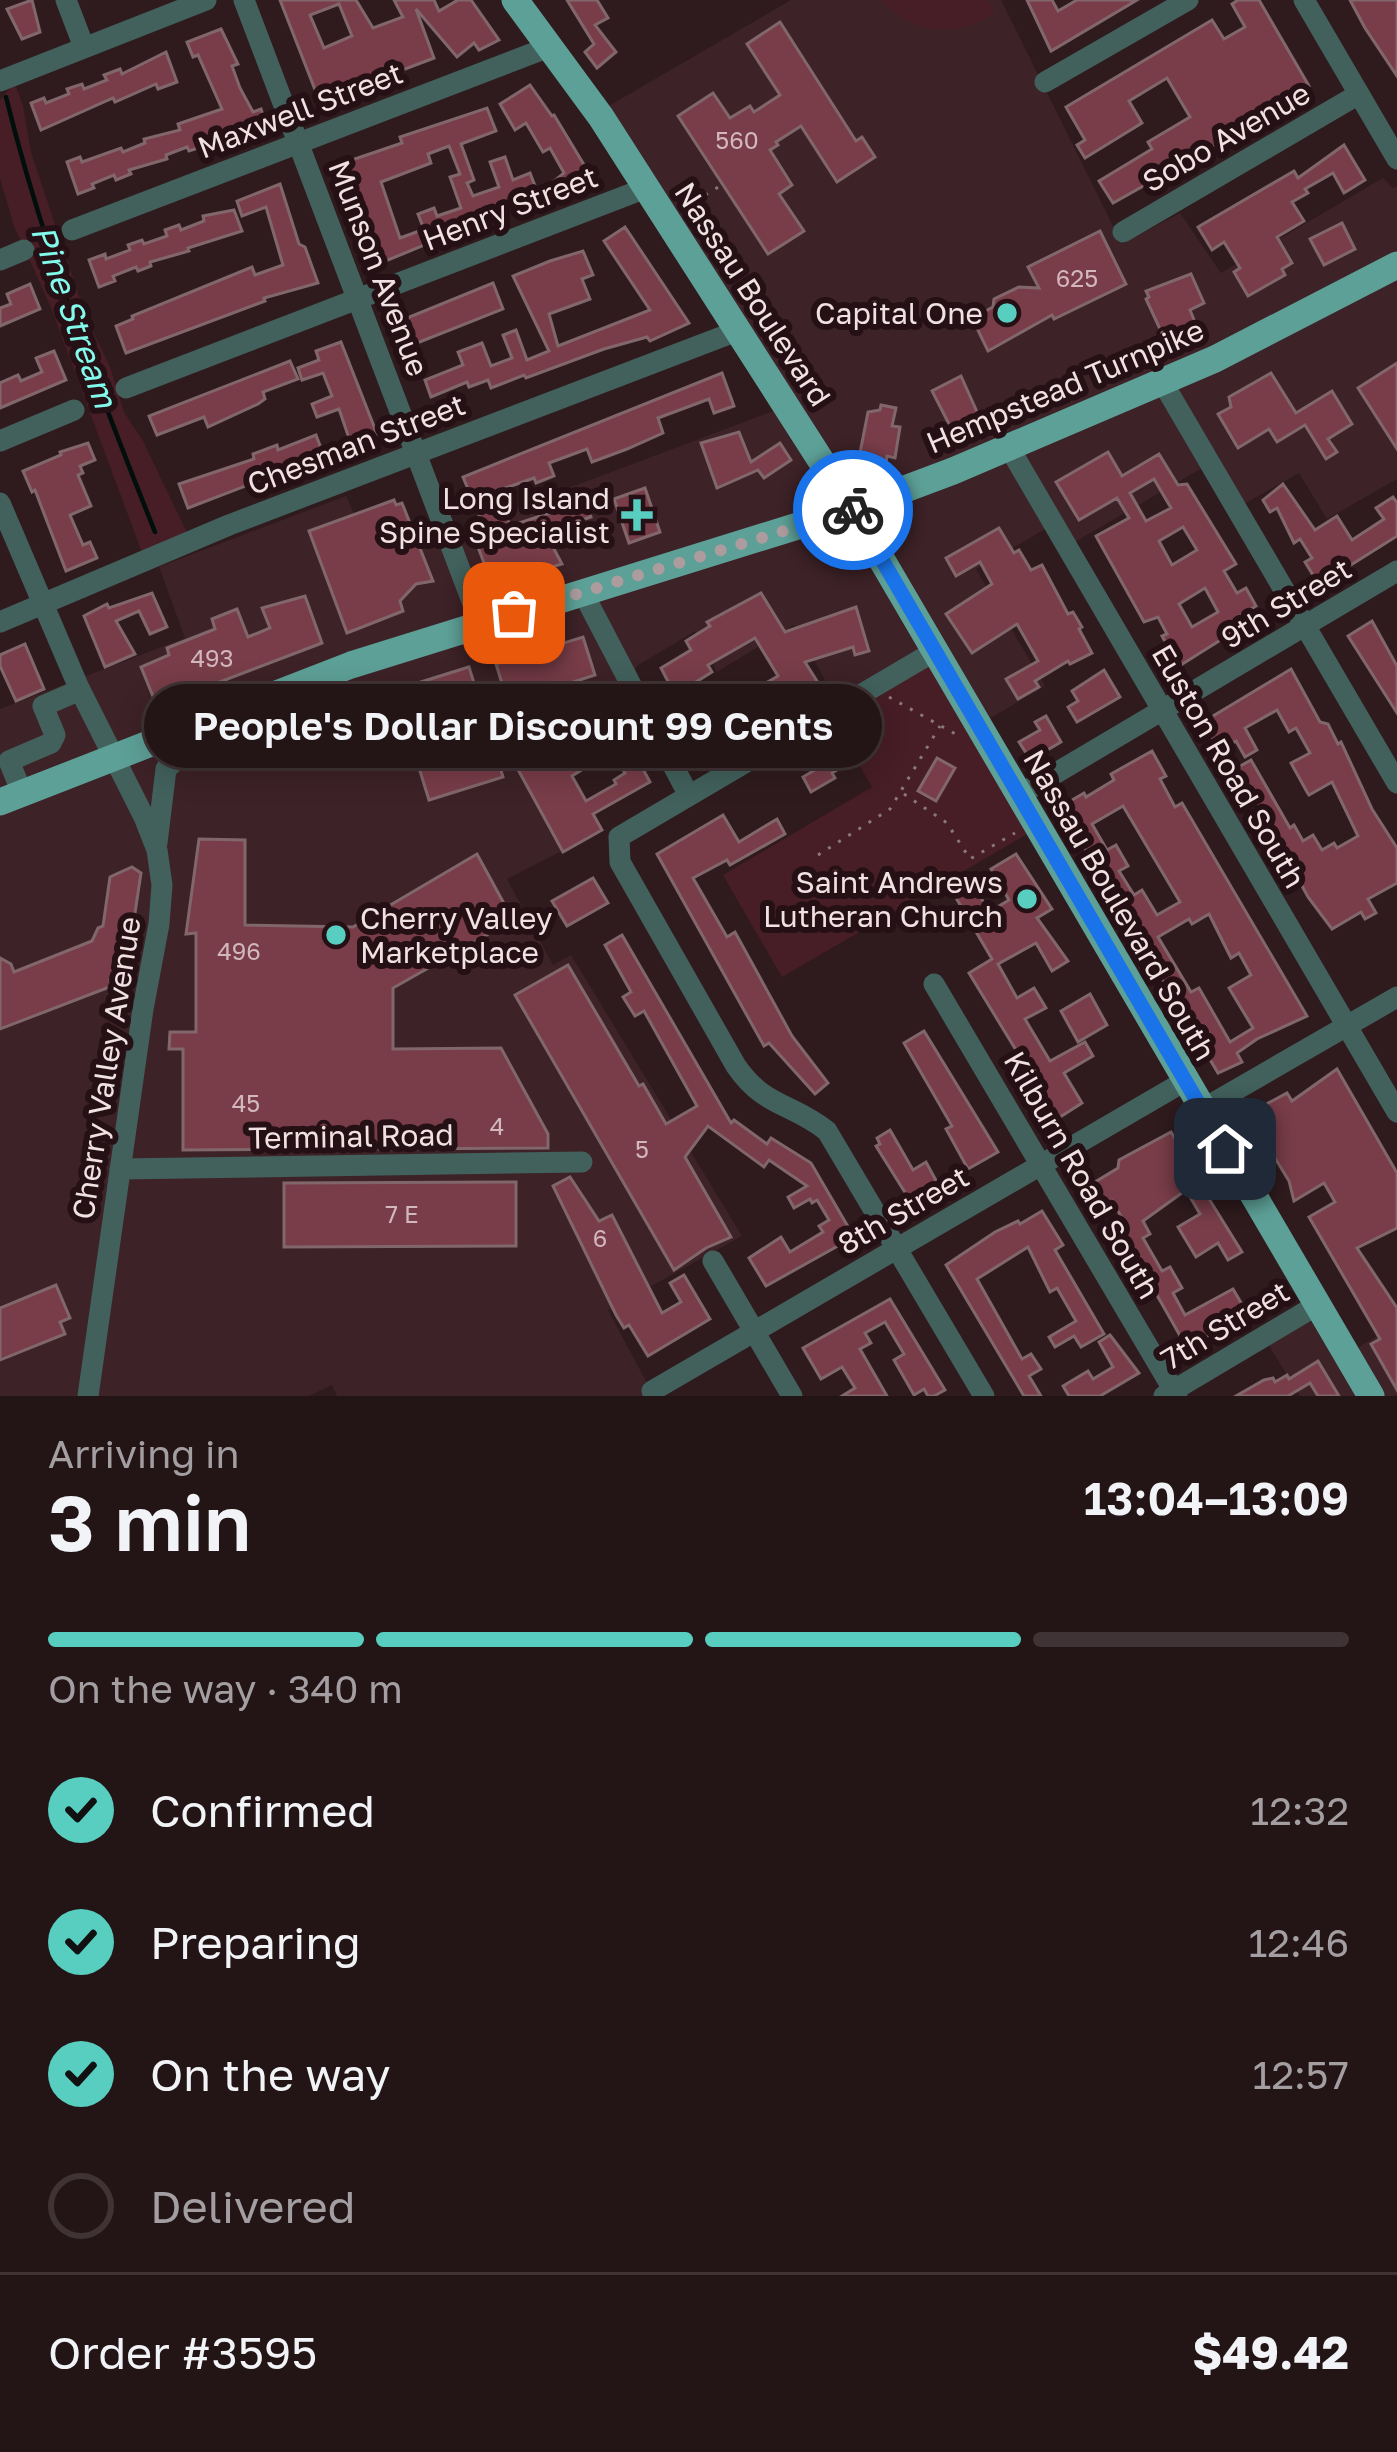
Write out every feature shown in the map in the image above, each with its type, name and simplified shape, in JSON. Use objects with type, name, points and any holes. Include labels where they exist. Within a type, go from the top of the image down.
[{"type":"main road","name":"Nassau Boulevard","points":[[515,0],[646,188],[852,508],[929,641]]},
{"type":"main road","name":"Hempstead Turnpike","points":[[11,798],[351,665],[852,508],[1010,449],[1163,383],[1397,265]]},
{"type":"main road","name":"Nassau Boulevard South","points":[[929,641],[1371,1396]]},
{"type":"street","points":[[66,0],[84,47]]},
{"type":"street","points":[[0,81],[206,0]]},
{"type":"street","name":"Munson Avenue","points":[[244,0],[481,625]]},
{"type":"street","points":[[1045,82],[1188,0]]},
{"type":"street","points":[[1304,0],[1397,160]]},
{"type":"street","name":"Maxwell Street","points":[[72,230],[549,46]]},
{"type":"street","name":"Sobo Avenue","points":[[1123,232],[1359,94]]},
{"type":"street","name":"Henry Street","points":[[126,388],[646,188]]},
{"type":"street","points":[[0,260],[24,250]]},
{"type":"street","name":"Chesman Street","points":[[0,622],[229,525],[736,331]]},
{"type":"street","points":[[1163,383],[1397,783]]},
{"type":"street","points":[[0,441],[74,410]]},
{"type":"street","name":"Euston Road South","points":[[1010,449],[1397,1112]]},
{"type":"street","name":"Cherry Valley Avenue","points":[[0,503],[80,690],[157,850],[161,911],[88,1396]]},
{"type":"street","name":"9th Street","points":[[1019,795],[1397,571]]},
{"type":"street","points":[[582,591],[688,794]]},
{"type":"street","points":[[929,641],[872,688],[619,837],[620,862],[751,1088],[766,1100],[812,1118],[827,1131],[984,1396]]},
{"type":"street","points":[[11,798],[9,761],[52,743],[55,735],[43,706],[80,690]]},
{"type":"street","points":[[134,854],[157,850],[166,769],[223,718]]},
{"type":"street","name":"Kilburn Road South","points":[[934,984],[1171,1394]]},
{"type":"street","points":[[1201,1110],[1397,997]]},
{"type":"street","name":"8th Street","points":[[652,1391],[1185,1081]]},
{"type":"street","name":"Terminal Road","points":[[120,1169],[582,1162]]},
{"type":"street","points":[[712,1261],[792,1396]]},
{"type":"street","name":"7th Street","points":[[1171,1394],[1317,1305]]},
{"type":"path","points":[[685,208],[722,184]]},
{"type":"path","points":[[872,688],[959,736]]},
{"type":"path","points":[[818,855],[874,821],[902,793],[940,726]]},
{"type":"path","points":[[902,793],[947,823],[970,859],[1034,822]]},
{"type":"shaded area","points":[[791,0],[1001,0],[1122,244],[1180,213],[1221,273],[1383,178],[1393,188],[1397,186],[1397,479],[1327,519],[1299,473],[1237,508],[1211,463],[1068,546],[1054,524],[976,569],[1045,686],[972,729],[843,712],[794,625],[717,672],[695,631],[637,666],[622,691],[549,736],[603,830],[507,879],[553,965],[571,955],[742,1236],[608,1310],[654,1396],[337,1396],[332,1385],[309,1396],[0,1396],[0,709],[185,638],[159,567],[190,555],[346,496],[375,561],[773,411],[744,323],[607,107]]},
{"type":"shaded area","points":[[881,0],[987,0],[995,13],[964,27],[935,29],[908,20]]},
{"type":"shaded area","points":[[12,86],[23,106],[31,152],[86,317],[110,367],[124,412],[190,539],[144,558],[50,305],[14,226],[0,178],[0,100]]},
{"type":"shaded area","points":[[931,661],[1031,832],[782,977],[723,875],[872,787],[832,719]]},
{"type":"shaded area","points":[[1316,1310],[1344,1356],[1397,1324],[1397,1396],[1300,1396],[1265,1339]]},
{"type":"building","points":[[32,0],[40,32],[22,39],[7,9]]},
{"type":"building","points":[[280,0],[356,0],[373,28],[403,17],[394,0],[434,0],[439,11],[458,0],[471,0],[499,40],[479,50],[474,43],[457,57],[416,9],[434,58],[389,75],[391,79],[375,86],[373,80],[344,91],[345,95],[321,105]],"holes":[[[339,4],[352,36],[324,48],[310,15]]]},
{"type":"building","points":[[567,0],[597,0],[608,18],[595,25],[616,52],[597,68],[585,52],[594,44]]},
{"type":"building","points":[[1027,0],[1052,0],[1058,11],[1077,0],[1137,0],[1051,51]]},
{"type":"building","points":[[1259,0],[1309,86],[1263,110],[1266,115],[1224,141],[1113,203],[1099,181],[1152,149],[1148,142],[1190,117],[1167,78],[1129,101],[1142,123],[1085,158],[1077,145],[1085,140],[1066,107],[1212,20],[1224,39],[1245,27],[1232,4]]},
{"type":"building","points":[[1350,0],[1397,0],[1397,76],[1365,28]]},
{"type":"building","points":[[780,22],[856,141],[862,137],[875,157],[837,182],[801,126],[776,142],[770,150],[792,185],[779,194],[804,231],[768,254],[678,116],[713,93],[730,118],[750,106],[754,112],[780,95],[747,44]]},
{"type":"building","points":[[221,29],[238,64],[232,66],[240,88],[253,112],[261,109],[266,124],[235,142],[233,137],[189,151],[187,147],[116,180],[114,175],[92,184],[94,188],[78,194],[67,162],[80,157],[82,162],[121,148],[123,152],[145,143],[144,139],[180,130],[178,124],[222,109],[198,55],[193,57],[187,42]]},
{"type":"building","points":[[166,52],[177,82],[158,89],[156,84],[115,102],[113,98],[41,130],[31,103],[44,98],[46,103],[82,84],[84,89],[107,80],[104,75],[120,69],[122,74]]},
{"type":"building","points":[[530,85],[592,178],[556,198],[548,186],[564,173],[550,148],[543,152],[526,123],[515,130],[500,104]]},
{"type":"building","points":[[487,108],[496,131],[461,144],[474,180],[467,183],[473,196],[499,187],[490,162],[505,157],[513,180],[530,173],[539,196],[514,206],[512,202],[427,237],[418,214],[434,208],[437,216],[461,208],[450,177],[460,174],[449,146],[428,154],[431,163],[381,182],[400,238],[422,230],[427,244],[383,262],[343,163],[402,143],[400,137]]},
{"type":"building","points":[[1344,145],[1365,180],[1344,193],[1333,173],[1305,189],[1308,193],[1292,202],[1304,221],[1277,237],[1292,263],[1282,269],[1285,275],[1248,296],[1234,272],[1240,268],[1224,242],[1212,250],[1198,227],[1294,171],[1298,178]]},
{"type":"building","points":[[280,184],[299,244],[305,247],[318,283],[264,298],[126,353],[116,326],[132,316],[252,267],[255,275],[283,265],[266,207],[242,216],[237,201]]},
{"type":"building","points":[[234,210],[242,231],[113,276],[115,281],[99,287],[89,260],[105,254],[106,259],[130,250],[128,245],[167,236],[165,230],[179,225],[181,230],[204,221],[203,216]]},
{"type":"building","points":[[1342,223],[1355,249],[1324,265],[1310,239]]},
{"type":"building","points":[[625,227],[689,323],[650,341],[647,337],[604,349],[526,378],[491,388],[488,380],[469,387],[467,382],[431,397],[425,380],[463,365],[458,352],[482,343],[491,366],[512,358],[503,335],[516,330],[527,360],[549,351],[513,276],[550,261],[583,251],[593,275],[582,279],[590,299],[549,314],[558,346],[650,310],[604,241]]},
{"type":"building","points":[[1100,231],[1126,284],[1054,319],[1052,315],[988,351],[972,318],[993,307],[994,299],[1019,287],[1039,288],[1028,267]]},
{"type":"building","points":[[1191,274],[1204,303],[1190,310],[1197,327],[1166,342],[1146,291]]},
{"type":"building","points":[[493,283],[503,309],[407,347],[397,322]]},
{"type":"building","points":[[30,284],[40,309],[0,326],[0,308],[11,304],[7,294]]},
{"type":"building","points":[[341,342],[377,434],[351,444],[339,409],[317,417],[312,404],[332,396],[323,373],[302,380],[298,368],[319,360],[316,351]]},
{"type":"building","points":[[54,351],[66,380],[0,408],[0,383],[42,372],[36,358]]},
{"type":"building","points":[[290,361],[298,379],[263,392],[265,399],[258,404],[208,427],[204,417],[157,435],[149,416]]},
{"type":"building","points":[[1397,363],[1397,449],[1358,388]]},
{"type":"building","points":[[722,373],[734,406],[714,413],[709,399],[658,418],[663,433],[627,449],[592,462],[587,449],[549,463],[554,476],[497,491],[510,526],[586,501],[591,517],[545,532],[562,564],[492,584],[470,526],[482,522],[463,477]]},
{"type":"building","points":[[1271,373],[1296,413],[1332,391],[1352,424],[1328,439],[1337,452],[1326,459],[1305,425],[1277,442],[1269,429],[1238,448],[1218,414],[1231,407],[1229,397]]},
{"type":"building","points":[[961,376],[978,414],[951,428],[932,391]]},
{"type":"building","points":[[881,405],[896,408],[892,426],[900,427],[895,458],[887,456],[886,463],[859,458],[868,412],[880,410]]},
{"type":"building","points":[[739,432],[751,462],[780,443],[791,460],[764,478],[758,470],[717,488],[701,443]]},
{"type":"building","points":[[316,435],[324,456],[188,508],[179,484],[254,459],[253,454],[277,445],[278,450]]},
{"type":"building","points":[[88,443],[95,460],[80,466],[83,473],[78,475],[91,506],[70,515],[83,545],[90,542],[97,558],[66,571],[23,471]]},
{"type":"building","points":[[1108,452],[1122,476],[1159,454],[1178,485],[1187,484],[1236,564],[1224,571],[1237,593],[1246,588],[1256,606],[1241,615],[1246,624],[1173,670],[1161,649],[1167,645],[1162,636],[1167,634],[1158,617],[1144,622],[1096,536],[1129,518],[1117,498],[1079,520],[1056,482]],"holes":[[[1154,479],[1171,508],[1146,521],[1130,493]],[[1183,527],[1197,550],[1172,565],[1159,541]],[[1205,588],[1218,612],[1192,627],[1179,604]]]},
{"type":"building","points":[[1283,484],[1315,530],[1337,516],[1352,540],[1384,519],[1376,508],[1393,497],[1397,536],[1319,585],[1305,562],[1312,558],[1300,539],[1294,543],[1277,508],[1270,512],[1263,500]]},
{"type":"building","name":"Long Island Spine Specialist","points":[[645,488],[660,532],[629,543],[614,499]]},
{"type":"building","points":[[394,500],[396,505],[402,503],[433,581],[416,584],[400,601],[403,611],[347,633],[309,531]]},
{"type":"building","points":[[999,528],[1031,570],[1042,565],[1068,614],[1073,612],[1082,627],[1092,653],[1035,681],[1039,687],[1018,699],[1006,679],[1038,661],[1017,624],[972,653],[946,614],[992,584],[980,562],[956,576],[946,558]]},
{"type":"building","points":[[152,593],[167,627],[150,634],[139,611],[116,621],[135,654],[105,667],[84,616],[107,604],[109,608]]},
{"type":"building","points":[[761,593],[785,632],[856,607],[869,651],[855,655],[853,647],[805,662],[817,681],[707,756],[661,668],[691,650],[686,641],[710,626],[707,622]],"holes":[[[755,638],[778,676],[738,693],[746,706],[721,721],[696,682],[712,672],[708,665]]]},
{"type":"building","points":[[305,596],[322,643],[157,706],[141,667],[169,655],[167,648],[215,629],[212,619],[237,609],[248,637],[270,628],[262,608]]},
{"type":"building","points":[[1372,621],[1397,666],[1397,713],[1348,636]]},
{"type":"building","points":[[583,637],[595,675],[508,703],[496,664]]},
{"type":"building","points":[[25,644],[44,689],[16,701],[0,666],[0,655]]},
{"type":"building","points":[[469,667],[503,777],[429,800],[395,690]]},
{"type":"building","points":[[1291,669],[1320,722],[1328,724],[1338,744],[1341,742],[1372,809],[1397,848],[1397,883],[1368,899],[1376,913],[1365,919],[1361,912],[1332,929],[1308,897],[1235,769],[1251,760],[1290,828],[1294,825],[1303,841],[1313,835],[1322,850],[1358,836],[1332,782],[1309,795],[1291,763],[1310,753],[1296,728],[1289,732],[1277,710],[1245,728],[1257,750],[1245,757],[1236,741],[1223,749],[1216,744],[1203,722]]},
{"type":"building","points":[[1104,670],[1120,697],[1077,722],[1068,707],[1078,701],[1072,691]]},
{"type":"building","points":[[609,706],[650,782],[593,814],[602,830],[563,852],[515,764],[522,760],[516,739],[542,731],[545,739],[568,724],[572,731]],"holes":[[[601,734],[625,773],[614,780],[616,784],[586,801],[572,776],[591,764],[580,747]]]},
{"type":"building","points":[[1046,716],[1061,742],[1028,756],[1019,742],[1040,730],[1035,722]]},
{"type":"building","points":[[832,751],[842,767],[832,773],[835,778],[811,792],[803,777],[818,768],[814,762]]},
{"type":"building","points":[[1152,751],[1175,807],[1182,803],[1307,1016],[1257,1039],[1237,1053],[1242,1062],[1218,1073],[1060,807],[1114,780],[1111,774]],"holes":[[[1123,806],[1180,902],[1157,915],[1142,890],[1134,895],[1119,871],[1128,866],[1116,845],[1107,850],[1092,824]],[[1209,914],[1231,958],[1239,953],[1251,975],[1229,988],[1253,1028],[1230,1042],[1199,988],[1191,992],[1158,937],[1189,919],[1192,924]]]},
{"type":"building","points":[[937,758],[955,768],[936,801],[918,791]]},
{"type":"building","points":[[723,815],[739,842],[777,819],[785,834],[730,865],[727,860],[693,878],[727,937],[735,932],[792,1036],[828,1083],[815,1094],[769,1043],[764,1046],[657,854]]},
{"type":"building","points":[[199,839],[245,840],[245,925],[353,927],[477,854],[513,920],[393,988],[393,1049],[501,1048],[548,1134],[548,1148],[183,1150],[183,1049],[169,1049],[170,1032],[196,1032],[196,933],[186,934]]},
{"type":"building","points":[[1016,854],[1052,909],[1037,918],[1068,961],[1052,971],[1036,943],[998,964],[1017,998],[1034,988],[1046,1008],[1025,1019],[1050,1061],[1085,1042],[1093,1056],[1064,1073],[1082,1103],[1054,1121],[969,973],[992,959],[952,891],[971,880],[989,912],[1009,900],[991,869]]},
{"type":"building","points":[[132,867],[141,873],[126,973],[110,980],[112,986],[0,1029],[0,958],[14,972],[92,941],[103,926],[110,877]]},
{"type":"building","points":[[593,878],[608,903],[567,926],[552,901]]},
{"type":"building","points":[[622,935],[731,1123],[734,1120],[767,1144],[771,1138],[811,1163],[854,1237],[766,1286],[749,1258],[781,1237],[790,1252],[823,1232],[819,1226],[829,1220],[817,1200],[794,1208],[788,1197],[807,1186],[769,1160],[764,1167],[708,1126],[685,1157],[731,1237],[674,1270],[515,995],[568,965],[666,1124],[697,1106],[644,1011],[635,1016],[623,997],[631,992],[605,945]]},
{"type":"building","points":[[1090,994],[1107,1025],[1078,1042],[1061,1011]]},
{"type":"building","points":[[924,1031],[998,1152],[968,1169],[946,1129],[952,1126],[904,1043]]},
{"type":"building","points":[[1337,1069],[1397,1173],[1397,1228],[1357,1248],[1397,1308],[1397,1390],[1371,1344],[1380,1339],[1309,1217],[1335,1202],[1324,1183],[1294,1201],[1289,1181],[1248,1114],[1287,1093],[1292,1101]]},
{"type":"building","points":[[890,1130],[913,1170],[926,1162],[939,1186],[911,1202],[876,1146],[880,1144],[877,1138]]},
{"type":"building","points":[[1171,1132],[1242,1252],[1228,1260],[1218,1243],[1196,1257],[1178,1227],[1200,1214],[1186,1190],[1143,1221],[1150,1234],[1143,1238],[1162,1271],[1170,1267],[1182,1288],[1173,1293],[1185,1315],[1233,1289],[1247,1313],[1187,1348],[1121,1232],[1128,1228],[1112,1201],[1102,1207],[1095,1194],[1101,1191],[1095,1182],[1118,1168],[1119,1160]]},
{"type":"building","points":[[570,1177],[599,1221],[612,1215],[662,1313],[681,1302],[670,1283],[684,1275],[710,1319],[648,1356],[629,1325],[624,1328],[616,1315],[553,1186]]},
{"type":"building","points":[[516,1182],[516,1246],[284,1247],[284,1183]]},
{"type":"building","points":[[1042,1211],[1063,1245],[1055,1250],[1104,1334],[1081,1347],[1074,1336],[1055,1347],[1049,1337],[1076,1321],[1057,1288],[1050,1292],[1028,1247],[977,1279],[1022,1359],[1031,1354],[1041,1369],[1029,1376],[1041,1396],[1024,1396],[946,1265],[995,1232]]},
{"type":"building","points":[[56,1285],[70,1318],[60,1322],[65,1334],[0,1360],[0,1308]]},
{"type":"building","points":[[890,1299],[945,1390],[928,1396],[924,1389],[914,1395],[894,1360],[904,1354],[885,1322],[865,1333],[871,1343],[860,1349],[887,1396],[842,1396],[855,1388],[842,1367],[821,1379],[803,1348]]},
{"type":"building","points":[[1110,1335],[1139,1373],[1100,1396],[1069,1396],[1063,1386],[1088,1371],[1093,1379],[1113,1367],[1099,1342]]},
{"type":"building","points":[[1318,1361],[1339,1396],[1318,1396],[1310,1383],[1288,1396],[1236,1396],[1264,1380],[1275,1382],[1287,1375],[1289,1379]]},
{"type":"waterway","name":"Pine Stream","points":[[6,97],[54,263],[155,532]]},
{"type":"way so far","points":[[514,613],[853,510]]},
{"type":"place","name":"Capital One","points":[[1007,313]]},
{"type":"place","name":"Long Island Spine Specialist","points":[[637,515]]},
{"type":"place","name":"People's Dollar Discount 99 Cents","points":[[514,613]]},
{"type":"place","name":"Saint Andrews Lutheran Church","points":[[1027,899]]},
{"type":"place","name":"Cherry Valley Marketplace","points":[[336,935]]},
{"type":"route","points":[[853,510],[1225,1149]]}]
